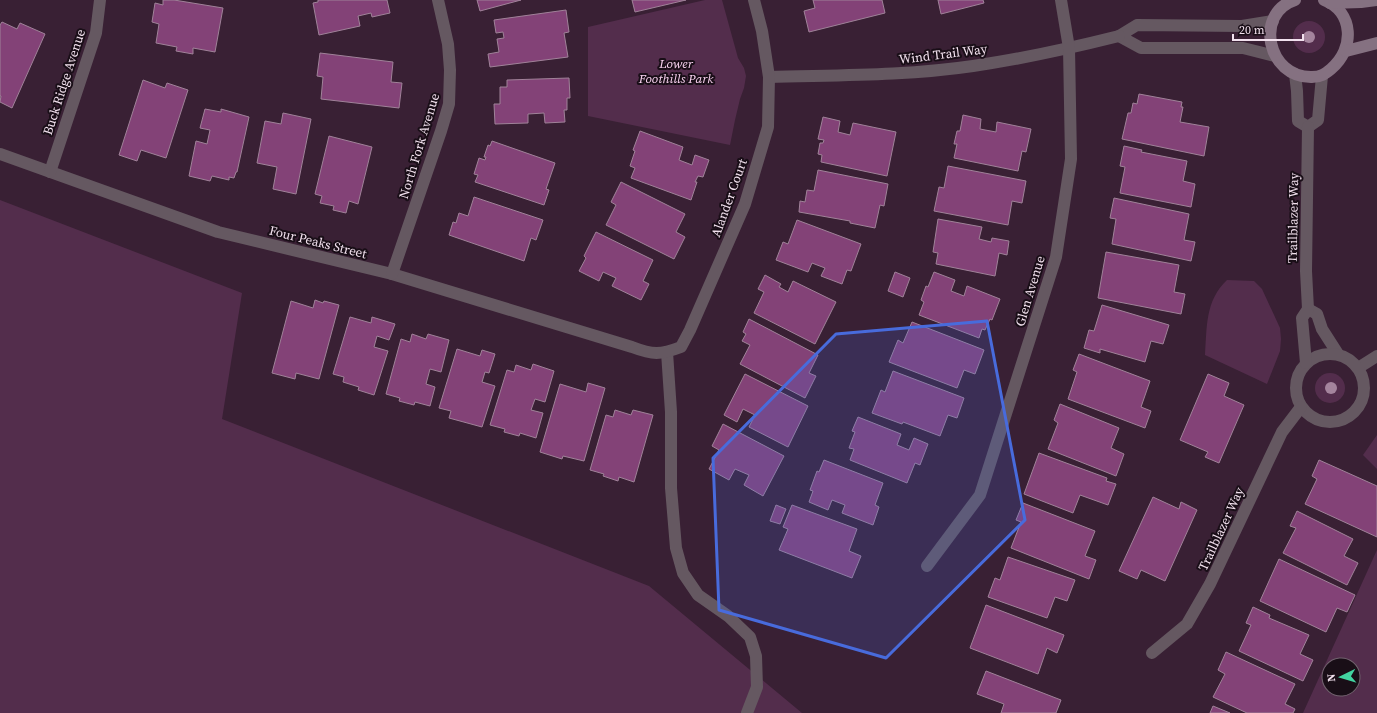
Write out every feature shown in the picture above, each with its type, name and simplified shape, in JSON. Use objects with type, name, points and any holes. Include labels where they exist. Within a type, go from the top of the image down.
[{"type":"street","name":"Buck Ridge Avenue","points":[[50,172],[96,33],[100,0]]},
{"type":"street","name":"North Fork Avenue","points":[[392,274],[449,104],[450,70],[448,44],[438,0]]},
{"type":"street","name":"Alander Court","points":[[632,347],[648,353],[667,352],[681,347],[690,330],[745,204],[768,127],[769,77],[762,31],[754,0]]},
{"type":"street","name":"Glen Avenue","points":[[927,566],[980,495],[1056,257],[1071,159],[1069,48],[1061,0]]},
{"type":"street","points":[[1295,0],[1291,1],[1280,10],[1273,21],[1270,33],[1271,45],[1275,56],[1282,65],[1295,74],[1304,77],[1322,76],[1339,63],[1346,51],[1349,37],[1347,24],[1340,12],[1327,1]]},
{"type":"street","points":[[1327,1],[1361,2],[1377,0]]},
{"type":"street","name":"Wind Trail Way","points":[[769,77],[892,74],[972,66],[1069,48],[1119,36],[1137,25],[1242,26],[1273,21]]},
{"type":"street","points":[[1119,36],[1141,48],[1243,48],[1275,56]]},
{"type":"street","points":[[1346,51],[1377,43]]},
{"type":"street","points":[[1295,74],[1298,121],[1308,127],[1318,120],[1322,76]]},
{"type":"street","name":"Trailblazer Way","points":[[1306,363],[1302,318],[1308,308],[1306,271],[1308,127]]},
{"type":"street","name":"Four Peaks Street","points":[[0,154],[218,232],[392,274],[632,347]]},
{"type":"street","points":[[1308,308],[1317,314],[1322,329],[1338,354]]},
{"type":"street","points":[[667,352],[671,412],[671,488],[676,548],[683,573],[698,595],[728,616],[750,637],[756,656],[757,687],[747,713]]},
{"type":"street","points":[[1328,354],[1338,354],[1352,361],[1358,368],[1363,378],[1364,389],[1362,399],[1357,409],[1349,416],[1329,422],[1318,420],[1309,415],[1301,407],[1295,389],[1296,379],[1300,370],[1314,357],[1328,354]]},
{"type":"street","points":[[1358,368],[1377,356]]},
{"type":"street","name":"Trailblazer Way","points":[[1152,653],[1187,624],[1210,584],[1282,432],[1301,407]]},
{"type":"highlighted area","points":[[987,321],[1025,520],[886,658],[719,610],[713,458],[836,334]]},
{"type":"green space","name":"Lower Foothills Park","points":[[705,0],[722,0],[738,58],[744,68],[746,76],[730,145],[588,116],[588,27]]},
{"type":"green space","points":[[1309,21],[1320,26],[1325,37],[1320,48],[1309,53],[1298,48],[1293,37],[1298,26]]},
{"type":"green space","points":[[0,200],[242,293],[222,419],[649,586],[802,713],[0,713]]},
{"type":"green space","points":[[1227,280],[1254,281],[1262,289],[1280,328],[1280,351],[1267,384],[1205,355],[1208,315],[1215,297]]},
{"type":"green space","points":[[1330,373],[1341,377],[1345,388],[1341,399],[1330,403],[1319,399],[1315,388],[1319,377]]},
{"type":"green space","points":[[1377,435],[1377,469],[1363,455]]},
{"type":"green space","points":[[1377,550],[1377,713],[1303,713],[1321,673],[1321,697],[1361,697],[1361,657],[1328,657]]},
{"type":"building","points":[[163,0],[174,0],[223,8],[215,52],[193,48],[193,54],[176,51],[177,47],[156,43],[159,24],[152,22],[155,3],[163,5]]},
{"type":"building","points":[[318,0],[387,0],[390,13],[372,17],[371,13],[358,16],[360,26],[319,35],[313,3],[318,2]]},
{"type":"building","points":[[477,0],[521,0],[480,11]]},
{"type":"building","points":[[632,0],[686,0],[635,12]]},
{"type":"building","points":[[813,0],[882,0],[885,13],[809,32],[804,11],[815,8]]},
{"type":"building","points":[[938,0],[983,0],[984,3],[941,14]]},
{"type":"building","points":[[566,10],[569,32],[564,33],[568,57],[490,67],[488,54],[499,52],[497,39],[504,38],[503,32],[496,33],[494,20]]},
{"type":"building","points":[[2,22],[17,29],[20,23],[45,34],[12,108],[0,102],[0,25]]},
{"type":"building","points":[[320,53],[393,62],[391,82],[402,83],[399,108],[321,99],[323,77],[317,76]]},
{"type":"building","points":[[569,78],[570,98],[567,98],[567,110],[564,110],[565,122],[545,123],[544,113],[528,114],[528,123],[495,124],[494,104],[500,104],[500,87],[507,87],[507,80]]},
{"type":"building","points":[[143,80],[165,88],[167,83],[188,90],[166,158],[141,150],[137,161],[119,155]]},
{"type":"building","points":[[1139,94],[1182,102],[1181,107],[1183,107],[1180,122],[1209,127],[1204,156],[1122,139],[1128,113],[1131,113],[1133,103],[1137,104]]},
{"type":"building","points":[[205,109],[221,112],[221,109],[249,117],[237,172],[234,178],[229,177],[229,180],[212,176],[210,181],[189,176],[196,141],[207,144],[210,130],[200,128]]},
{"type":"building","points":[[283,113],[311,119],[296,194],[273,189],[277,167],[257,163],[265,121],[281,124]]},
{"type":"building","points":[[963,115],[981,119],[980,129],[996,132],[997,122],[1031,129],[1026,152],[1022,151],[1018,171],[954,158],[957,144],[954,144],[957,131],[960,131]]},
{"type":"building","points":[[823,117],[840,121],[838,132],[850,135],[853,123],[896,132],[887,176],[821,162],[822,155],[818,154],[820,143],[823,143],[824,140],[818,139]]},
{"type":"building","points":[[640,131],[683,147],[679,160],[692,165],[695,155],[709,160],[703,177],[698,176],[695,182],[697,182],[691,200],[631,178],[635,168],[630,166],[635,151],[633,150]]},
{"type":"building","points":[[329,136],[372,147],[358,204],[349,201],[346,213],[333,210],[334,206],[320,203],[322,196],[315,194]]},
{"type":"building","points":[[492,141],[555,163],[546,189],[549,190],[544,205],[475,182],[478,175],[474,174],[479,158],[485,160],[486,157],[484,157],[488,145],[490,146]]},
{"type":"building","points":[[1124,146],[1142,150],[1141,152],[1187,161],[1183,181],[1195,184],[1191,207],[1120,193],[1125,167],[1120,166]]},
{"type":"building","points":[[948,166],[1026,181],[1022,203],[1012,201],[1008,225],[934,211],[939,187],[944,188]]},
{"type":"building","points":[[818,170],[888,184],[884,206],[880,205],[875,228],[850,223],[850,221],[799,212],[800,201],[805,202],[807,190],[814,191]]},
{"type":"building","points":[[621,182],[685,214],[676,232],[685,237],[674,259],[606,225],[616,205],[611,202]]},
{"type":"building","points":[[474,197],[543,220],[536,240],[531,238],[524,261],[449,235],[453,222],[456,223],[459,213],[468,216]]},
{"type":"building","points":[[1114,198],[1189,214],[1184,240],[1195,242],[1191,261],[1112,244],[1116,219],[1110,218]]},
{"type":"building","points":[[938,219],[982,227],[979,239],[991,242],[992,238],[1009,241],[1007,255],[999,253],[995,276],[936,264],[938,253],[933,252]]},
{"type":"building","points":[[797,220],[861,244],[851,271],[847,270],[842,284],[821,276],[825,268],[812,263],[808,272],[776,260],[783,242],[788,244]]},
{"type":"building","points":[[596,232],[653,260],[643,281],[649,284],[641,300],[612,286],[616,278],[603,272],[599,281],[579,271],[586,258],[584,256]]},
{"type":"building","points":[[1106,252],[1179,265],[1174,292],[1185,294],[1181,314],[1098,298]]},
{"type":"building","points":[[895,272],[910,278],[903,297],[888,291]]},
{"type":"building","points":[[934,272],[955,280],[951,291],[964,296],[967,286],[1000,299],[992,320],[990,319],[985,330],[982,329],[979,338],[919,315],[924,302],[921,300],[926,286],[928,287]]},
{"type":"building","points":[[765,275],[781,284],[779,287],[788,292],[793,281],[836,302],[815,344],[754,313],[764,292],[758,289]]},
{"type":"building","points":[[315,300],[323,303],[324,301],[339,305],[319,379],[296,373],[295,379],[272,373],[291,301],[313,308]]},
{"type":"building","points":[[1102,305],[1169,325],[1163,344],[1151,341],[1145,362],[1100,349],[1100,353],[1084,348],[1089,330],[1094,331]]},
{"type":"building","points":[[350,317],[371,323],[372,317],[395,324],[389,340],[377,336],[374,347],[388,351],[374,395],[358,390],[359,387],[343,382],[344,377],[333,374]]},
{"type":"building","points":[[749,319],[818,355],[809,373],[816,376],[805,398],[740,364],[750,345],[742,341],[746,334],[743,332]]},
{"type":"building","points":[[912,322],[984,350],[975,374],[964,370],[957,388],[889,362],[898,340],[903,343]]},
{"type":"building","points":[[412,334],[426,339],[428,334],[449,340],[441,372],[430,369],[426,384],[435,387],[430,406],[415,402],[414,405],[399,401],[400,398],[386,394],[401,339],[410,342]]},
{"type":"building","points":[[457,349],[480,356],[482,350],[495,354],[489,373],[485,372],[482,382],[495,386],[482,427],[449,418],[451,411],[439,408]]},
{"type":"building","points":[[1079,354],[1150,381],[1141,407],[1151,411],[1145,428],[1068,399],[1077,372],[1073,370]]},
{"type":"building","points":[[533,364],[554,371],[545,402],[535,399],[531,410],[543,413],[536,438],[520,433],[519,436],[504,432],[505,429],[490,425],[507,370],[514,372],[516,365],[531,370]]},
{"type":"building","points":[[893,371],[964,398],[957,418],[948,415],[940,436],[903,422],[902,424],[872,413],[881,390],[885,392]]},
{"type":"building","points":[[745,374],[808,406],[788,447],[749,427],[755,415],[743,409],[737,422],[724,415]]},
{"type":"building","points":[[1208,374],[1229,383],[1224,396],[1244,405],[1219,463],[1205,457],[1208,452],[1180,440]]},
{"type":"building","points":[[588,383],[605,388],[584,461],[563,456],[562,459],[540,452],[560,384],[586,392]]},
{"type":"building","points":[[1060,404],[1119,428],[1111,448],[1124,454],[1116,476],[1048,449],[1058,423],[1054,420]]},
{"type":"building","points":[[615,410],[631,415],[633,410],[653,415],[634,482],[619,477],[618,481],[603,476],[604,474],[590,470],[606,415],[613,417]]},
{"type":"building","points":[[858,417],[901,434],[897,445],[909,450],[914,438],[928,444],[920,465],[915,463],[907,483],[850,460],[854,449],[849,448],[855,432],[852,431]]},
{"type":"building","points":[[723,424],[784,456],[763,496],[744,485],[749,475],[735,469],[729,480],[709,469],[719,450],[712,446]]},
{"type":"building","points":[[1039,453],[1107,478],[1106,481],[1116,484],[1108,505],[1080,495],[1073,513],[1024,494]]},
{"type":"building","points":[[824,460],[883,483],[875,505],[879,507],[873,525],[842,513],[845,505],[832,500],[828,510],[809,502],[813,491],[810,490],[817,471],[819,472]]},
{"type":"building","points":[[1319,460],[1377,486],[1377,537],[1305,504],[1317,479],[1312,476]]},
{"type":"building","points":[[1153,497],[1179,509],[1181,502],[1197,510],[1165,581],[1141,570],[1137,579],[1119,571]]},
{"type":"building","points":[[1023,503],[1095,531],[1085,556],[1096,560],[1089,579],[1011,548],[1021,522],[1016,520]]},
{"type":"building","points":[[776,505],[786,509],[780,524],[770,521]]},
{"type":"building","points":[[792,505],[857,529],[849,551],[861,556],[852,578],[779,550],[788,529],[783,527]]},
{"type":"building","points":[[1297,511],[1353,539],[1344,556],[1358,563],[1347,585],[1283,553],[1296,528],[1290,526]]},
{"type":"building","points":[[1008,557],[1075,580],[1067,601],[1055,597],[1047,618],[988,597],[995,578],[1000,580]]},
{"type":"building","points":[[1279,559],[1355,595],[1347,612],[1337,608],[1326,632],[1260,601]]},
{"type":"building","points":[[986,605],[1064,635],[1057,653],[1047,648],[1038,674],[970,648]]},
{"type":"building","points":[[1253,607],[1270,615],[1269,618],[1309,635],[1300,654],[1313,660],[1303,681],[1239,651],[1251,625],[1246,623]]},
{"type":"building","points":[[1226,652],[1295,684],[1285,704],[1295,709],[1293,713],[1247,713],[1213,697],[1225,674],[1218,670]]},
{"type":"building","points":[[986,671],[1061,700],[1056,713],[1001,713],[1004,704],[977,694]]},
{"type":"building","points":[[1213,706],[1230,713],[1210,713]]}]
